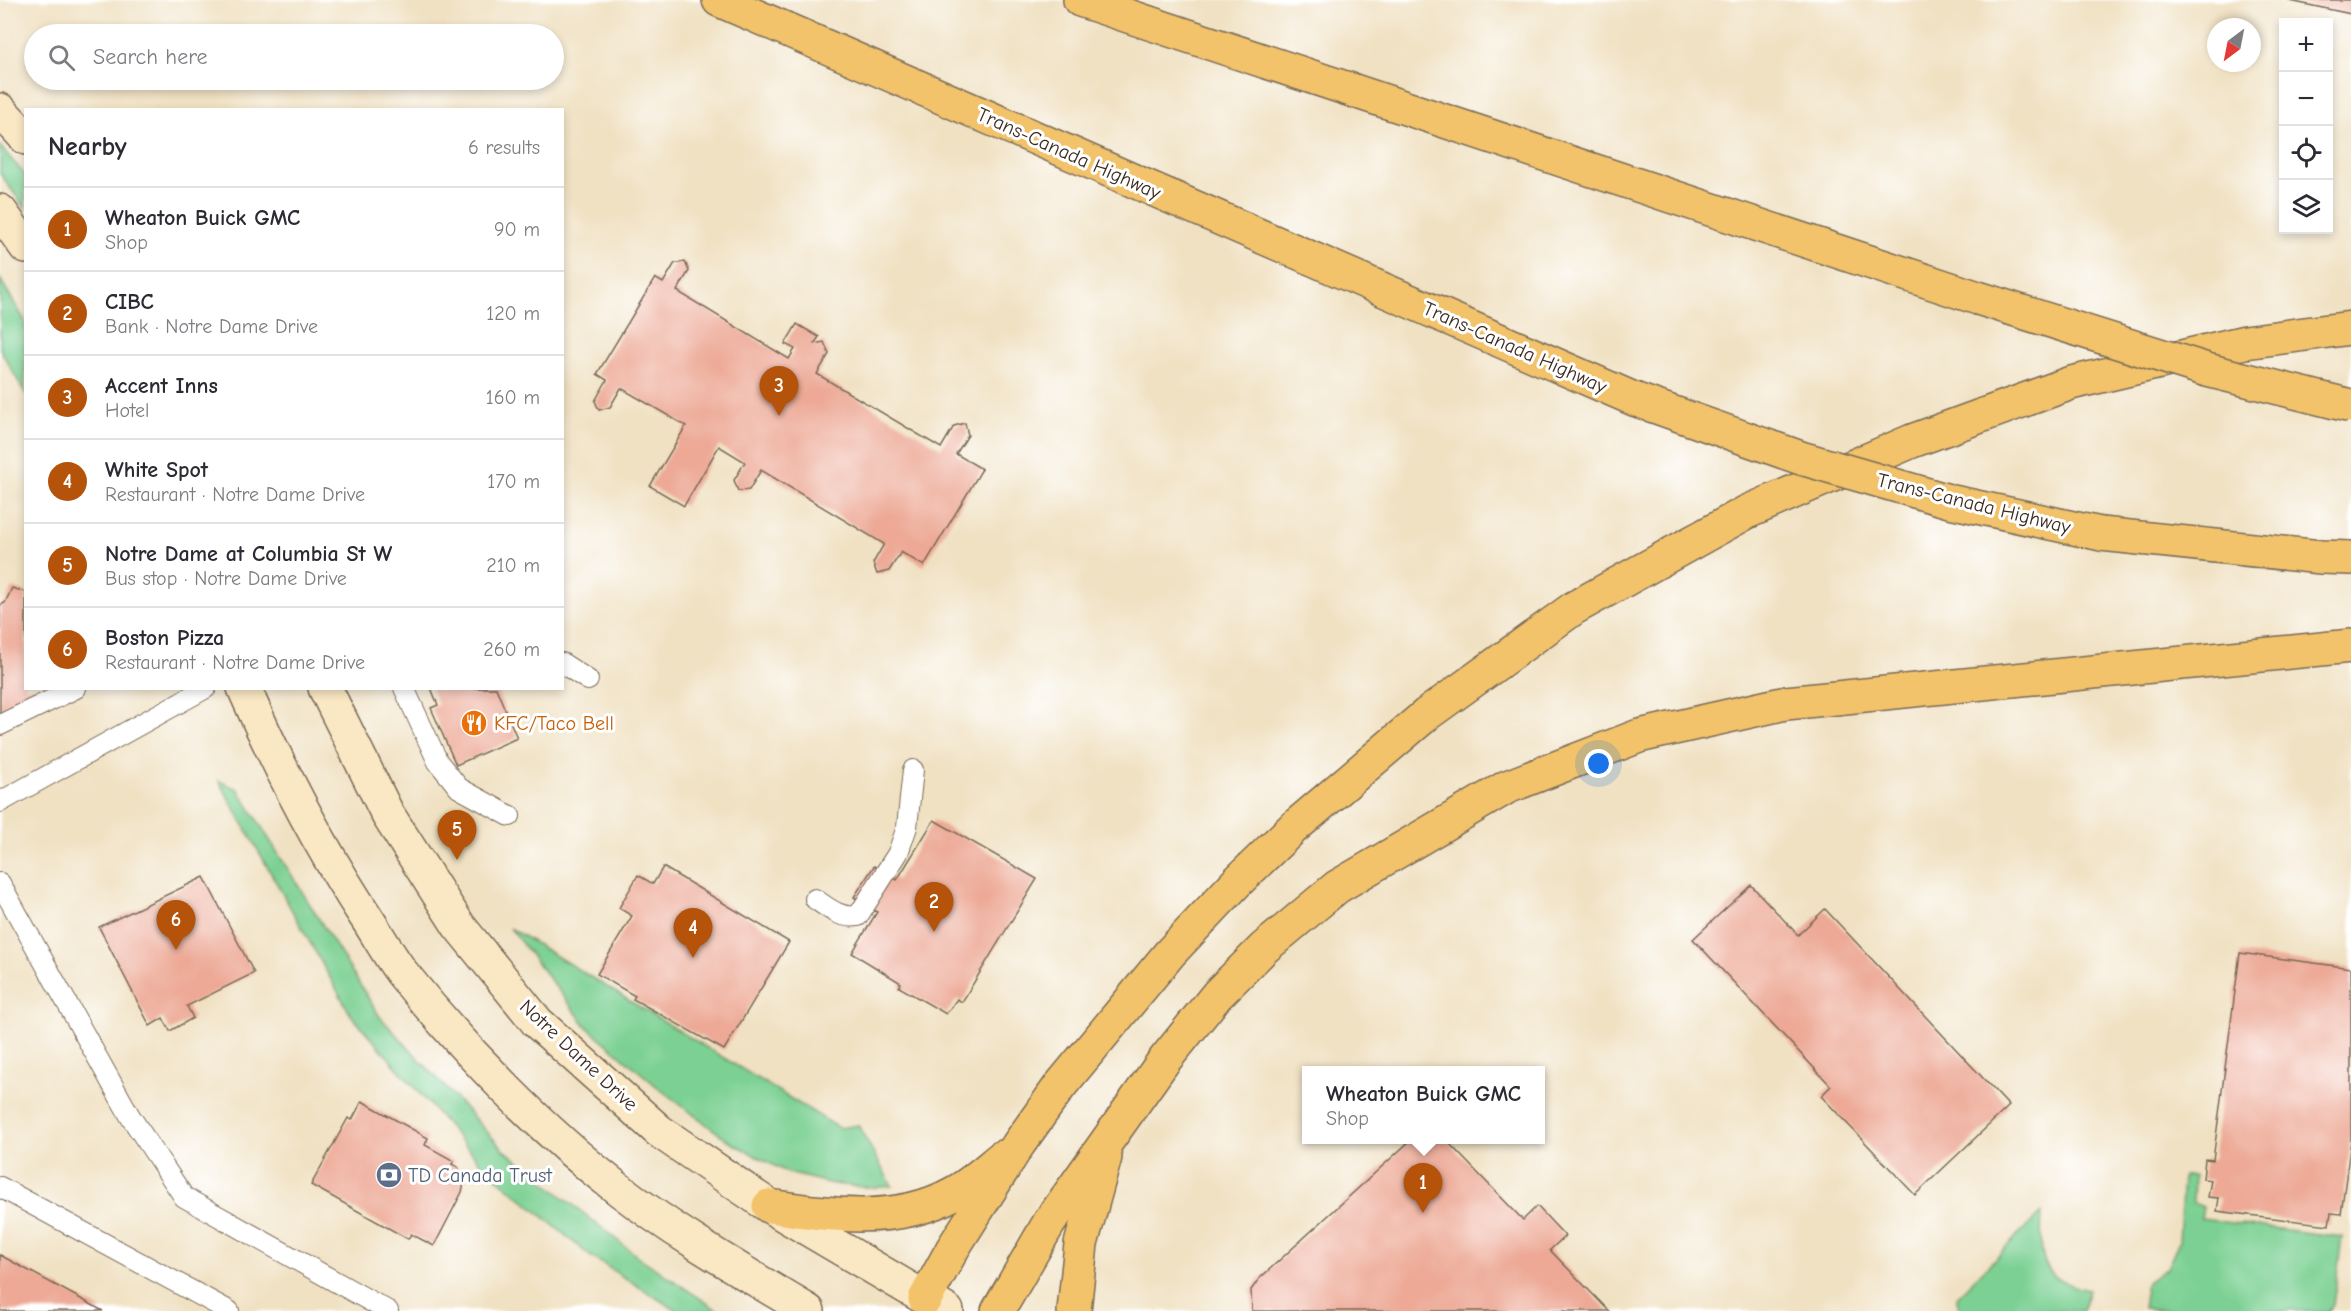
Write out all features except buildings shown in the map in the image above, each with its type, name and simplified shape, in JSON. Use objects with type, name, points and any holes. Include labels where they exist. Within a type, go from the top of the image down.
[{"type":"highway","name":"Trans-Canada Highway","points":[[719,0],[1634,399],[1824,465],[1949,501],[2101,534],[2321,558],[2351,558]]},
{"type":"highway","points":[[1080,0],[1978,298],[2207,370],[2351,406]]},
{"type":"highway","points":[[930,1307],[1018,1145],[1060,1086],[1170,953],[1238,881],[1292,829],[1427,714],[1574,608],[1747,512],[1912,441],[2060,387],[2245,342],[2351,327]]},
{"type":"highway","points":[[998,1311],[1048,1223],[1163,1062],[1217,995],[1264,948],[1337,887],[1507,787],[1639,736],[1786,703],[2351,646]]},
{"type":"highway","points":[[1074,1311],[1081,1244],[1111,1134]]},
{"type":"highway","points":[[769,1206],[831,1215],[901,1213],[954,1193],[1018,1145]]},
{"type":"main road","points":[[0,110],[24,136]]},
{"type":"main road","points":[[0,212],[24,244]]},
{"type":"main road","points":[[245,690],[268,744],[327,857],[402,973],[484,1065],[555,1135],[621,1192],[751,1277],[808,1311]]},
{"type":"main road","name":"Notre Dame Drive","points":[[326,690],[388,815],[459,926],[537,1022],[659,1131],[769,1206],[930,1307]]},
{"type":"main road","points":[[751,1277],[774,1311]]},
{"type":"lane","points":[[564,664],[588,680]]},
{"type":"lane","points":[[0,725],[72,690]]},
{"type":"lane","points":[[0,802],[202,690]]},
{"type":"lane","points":[[405,690],[438,762],[459,788],[510,816]]},
{"type":"lane","points":[[815,899],[834,912],[849,918],[858,916],[898,853],[907,827],[913,770]]},
{"type":"lane","points":[[0,883],[130,1116],[184,1197],[388,1311]]},
{"type":"lane","points":[[0,1187],[229,1311]]},
{"type":"green space","points":[[0,146],[24,174],[24,207],[0,174]]},
{"type":"green space","points":[[0,279],[24,319],[24,391],[0,349]]},
{"type":"green space","points":[[219,781],[238,789],[380,1017],[502,1148],[637,1256],[719,1311],[677,1311],[590,1256],[485,1168],[351,1015]]},
{"type":"green space","points":[[510,928],[839,1128],[858,1125],[892,1186],[873,1188],[833,1184],[788,1173],[730,1142],[661,1090],[587,1027]]},
{"type":"green space","points":[[2183,1176],[2194,1176],[2193,1203],[2203,1207],[2201,1219],[2342,1237],[2333,1305],[2329,1311],[2181,1311],[2143,1308],[2147,1282],[2167,1268],[2179,1242]]},
{"type":"green space","points":[[2042,1212],[2041,1242],[2046,1264],[2051,1273],[2060,1280],[2089,1290],[2082,1311],[1960,1311],[1956,1297]]},
{"type":"place","name":"Accent Inns","points":[[779,416]]},
{"type":"place","name":"KFC/Taco Bell","points":[[474,723]]},
{"type":"place","name":"Notre Dame at Columbia St W","points":[[457,860]]},
{"type":"place","name":"CIBC","points":[[934,932]]},
{"type":"place","name":"Boston Pizza","points":[[176,950]]},
{"type":"place","name":"White Spot","points":[[693,958]]},
{"type":"place","name":"TD Canada Trust","points":[[389,1175]]},
{"type":"place","name":"Wheaton Buick GMC","points":[[1423,1213]]}]
